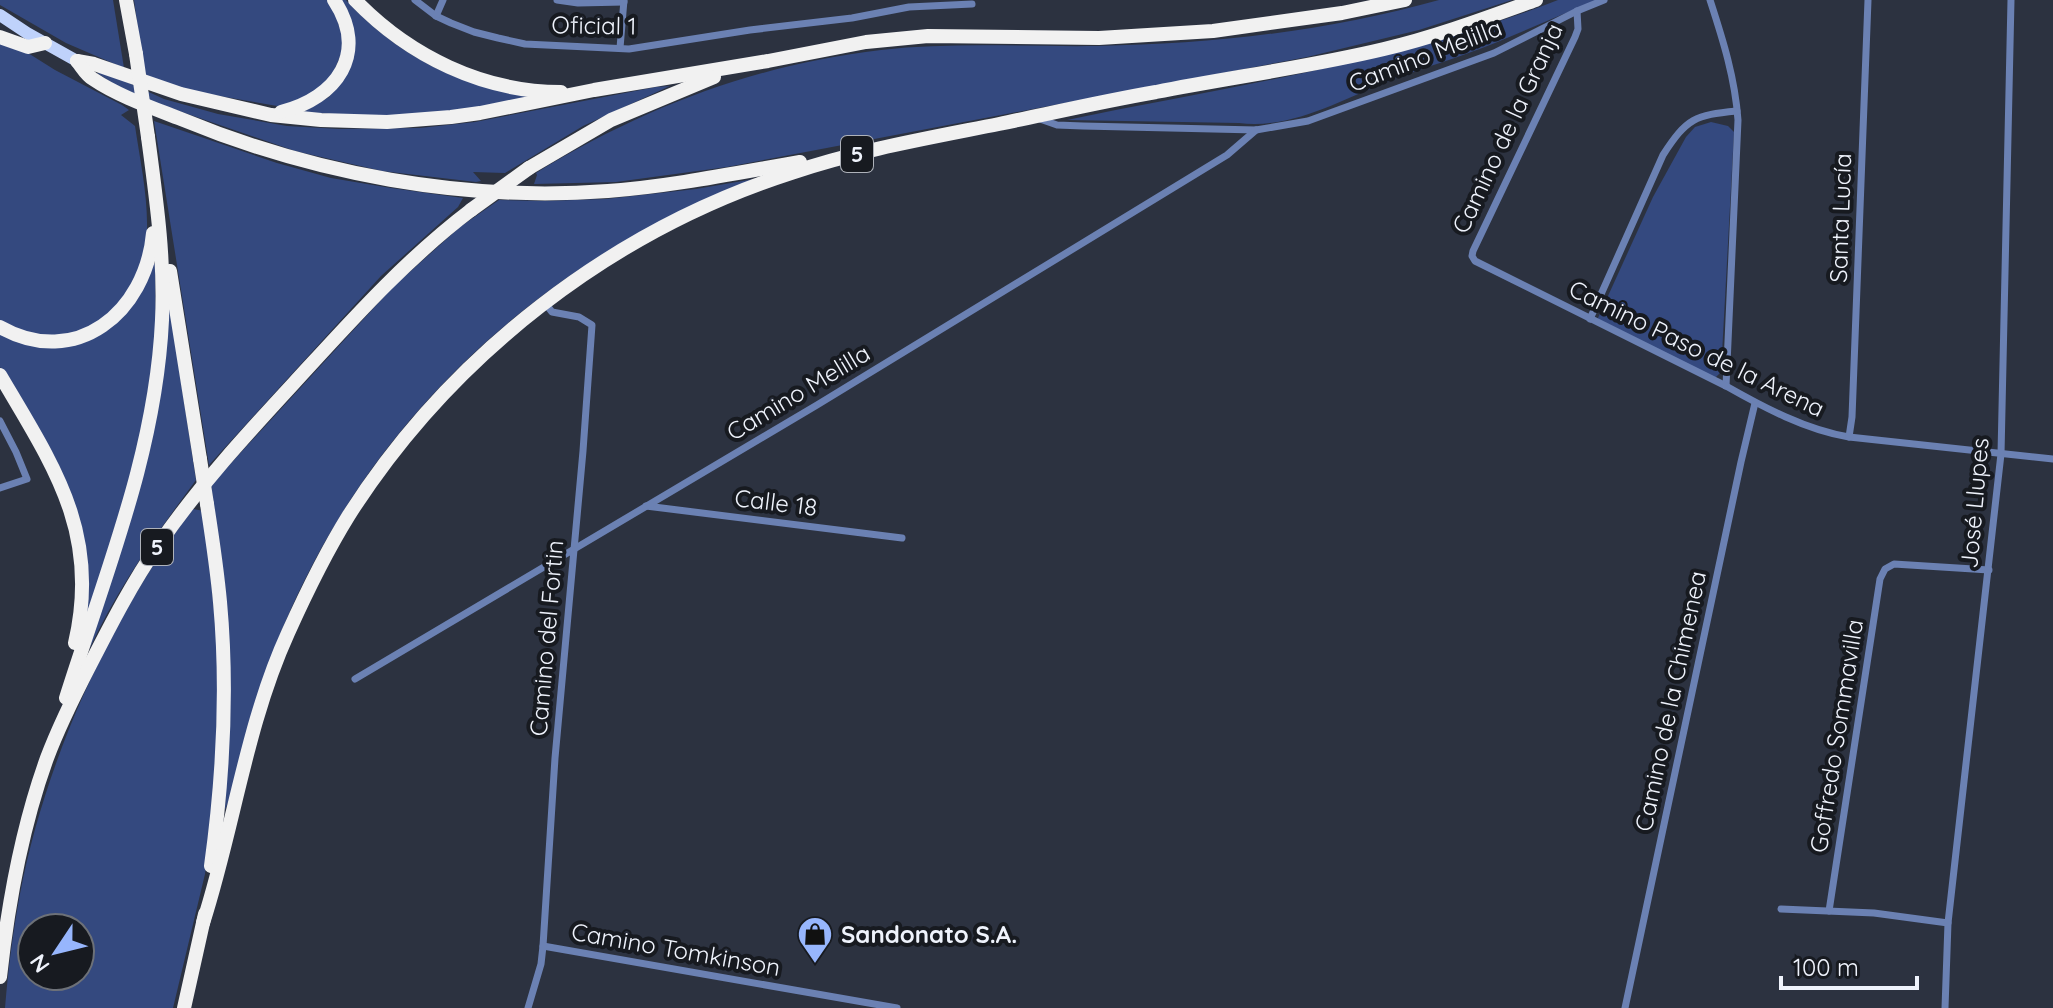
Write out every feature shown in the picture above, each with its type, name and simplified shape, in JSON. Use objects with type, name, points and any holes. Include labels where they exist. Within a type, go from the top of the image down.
[{"type":"highway","points":[[47,760],[135,486],[155,396],[163,277],[156,196],[126,0]]},
{"type":"highway","points":[[271,115],[300,107],[317,98],[336,82],[343,71],[347,58],[347,31],[334,0]]},
{"type":"highway","points":[[355,0],[396,37],[447,67],[518,87],[553,92],[594,90]]},
{"type":"highway","points":[[1279,23],[1300,11],[1359,0]]},
{"type":"highway","name":"5","points":[[0,977],[19,863],[47,760],[65,716],[115,616],[158,546],[227,456],[357,315],[440,233],[529,168],[611,120],[721,74],[768,61],[866,42],[928,36],[1099,38],[1213,31],[1342,13],[1405,0]]},
{"type":"highway","name":"5","points":[[184,1008],[240,779],[268,683],[327,554],[378,472],[422,417],[485,354],[545,303],[597,265],[633,244],[705,207],[793,172],[866,151],[1383,49],[1536,0]]},
{"type":"highway","points":[[0,37],[28,47],[45,43]]},
{"type":"highway","points":[[77,61],[181,94],[271,115],[387,122],[480,113],[768,61]]},
{"type":"highway","points":[[77,61],[90,78],[208,130],[319,164],[376,177],[442,186],[520,192],[606,191],[866,151]]},
{"type":"highway","points":[[0,327],[31,340],[60,342],[90,334],[113,319],[131,298],[141,277],[152,245],[156,196]]},
{"type":"highway","points":[[156,196],[200,459],[220,602],[223,718],[218,817],[203,923]]},
{"type":"highway","points":[[0,375],[65,491],[79,548],[82,573],[79,620],[47,760]]},
{"type":"main road","points":[[0,15],[77,61]]},
{"type":"street","name":"Oficial 1","points":[[415,0],[436,16],[474,32],[525,44],[629,49],[852,18],[909,7],[972,4]]},
{"type":"street","points":[[436,16],[443,0]]},
{"type":"street","points":[[557,0],[578,3],[624,1],[620,48]]},
{"type":"street","name":"Camino Melilla","points":[[1034,117],[1057,125],[1256,130],[1290,126],[1494,53],[1604,0]]},
{"type":"street","points":[[1710,0],[1728,59],[1737,111],[1726,386]]},
{"type":"street","name":"Santa Lucía","points":[[1849,437],[1868,0]]},
{"type":"street","name":"José Llupes","points":[[1945,1008],[1948,923],[2001,454],[2011,0]]},
{"type":"street","name":"Camino de la Granja","points":[[1475,261],[1473,251],[1575,37],[1577,11]]},
{"type":"street","points":[[1590,319],[1673,139],[1694,119],[1737,111]]},
{"type":"street","name":"Camino Melilla","points":[[355,679],[817,405],[1227,155],[1256,130]]},
{"type":"street","name":"Camino Paso de la Arena","points":[[1475,261],[1755,403],[1826,432],[2053,459]]},
{"type":"street","name":"Camino del Fortin","points":[[528,1008],[543,946],[555,758],[592,325],[579,317],[552,312],[545,303]]},
{"type":"street","name":"Camino de la Chimenea","points":[[1625,1008],[1755,403]]},
{"type":"street","points":[[0,421],[27,479],[0,488]]},
{"type":"street","name":"Calle 18","points":[[645,506],[902,538]]},
{"type":"street","name":"Goffredo Sommavilla","points":[[1829,911],[1880,579],[1885,569],[1894,564],[1989,570]]},
{"type":"street","points":[[1781,909],[1886,915],[1948,923]]},
{"type":"street","name":"Camino Tomkinson","points":[[543,946],[897,1008]]},
{"type":"shaded area","points":[[0,0],[113,0],[124,68],[66,43],[0,5]]},
{"type":"shaded area","points":[[134,0],[328,0],[333,6],[345,45],[327,87],[283,107],[184,90],[146,79]]},
{"type":"shaded area","points":[[339,0],[346,0],[369,23],[422,61],[471,82],[534,98],[484,108],[380,117],[303,112],[329,97],[344,78]]},
{"type":"shaded area","points":[[1439,0],[1512,0],[1419,30],[1307,57],[727,167],[616,182],[534,184],[536,173],[618,128],[702,92],[789,66],[881,50],[935,46],[1098,46],[1227,39],[1313,28]]},
{"type":"shaded area","points":[[1558,0],[1597,0],[1336,104],[1278,122],[1067,120],[1377,56],[1498,22]]},
{"type":"shaded area","points":[[0,41],[20,48],[122,105],[129,110],[121,115],[135,126],[147,231],[139,267],[132,284],[109,313],[78,331],[41,336],[0,321]]},
{"type":"shaded area","points":[[97,73],[107,73],[164,99],[218,114],[287,126],[339,129],[420,128],[475,122],[670,86],[583,126],[505,173],[473,172],[481,181],[476,182],[382,171],[295,151],[150,101],[123,90]]},
{"type":"shaded area","points":[[154,121],[331,178],[463,198],[458,207],[381,276],[209,465]]},
{"type":"shaded area","points":[[1711,122],[1728,126],[1734,132],[1721,372],[1715,378],[1598,318],[1653,197],[1686,137],[1695,127]]},
{"type":"shaded area","points":[[754,179],[677,213],[604,253],[536,301],[473,354],[416,413],[365,479],[321,549],[284,625],[266,672],[225,810],[230,654],[225,585],[211,485],[393,287],[460,227],[499,200],[606,199]]},
{"type":"shaded area","points":[[150,262],[155,264],[156,334],[141,443],[87,616],[59,468],[0,367],[0,332],[95,337]]},
{"type":"shaded area","points":[[163,264],[196,480],[152,541],[89,650],[143,475]]},
{"type":"shaded area","points":[[193,509],[204,511],[219,659],[214,803],[205,874],[173,1008],[5,1008],[16,919],[16,992],[96,992],[96,912],[17,912],[31,844],[64,742],[85,691],[135,595]]},
{"type":"place","name":"Sandonato S.A.","points":[[815,965]]}]
